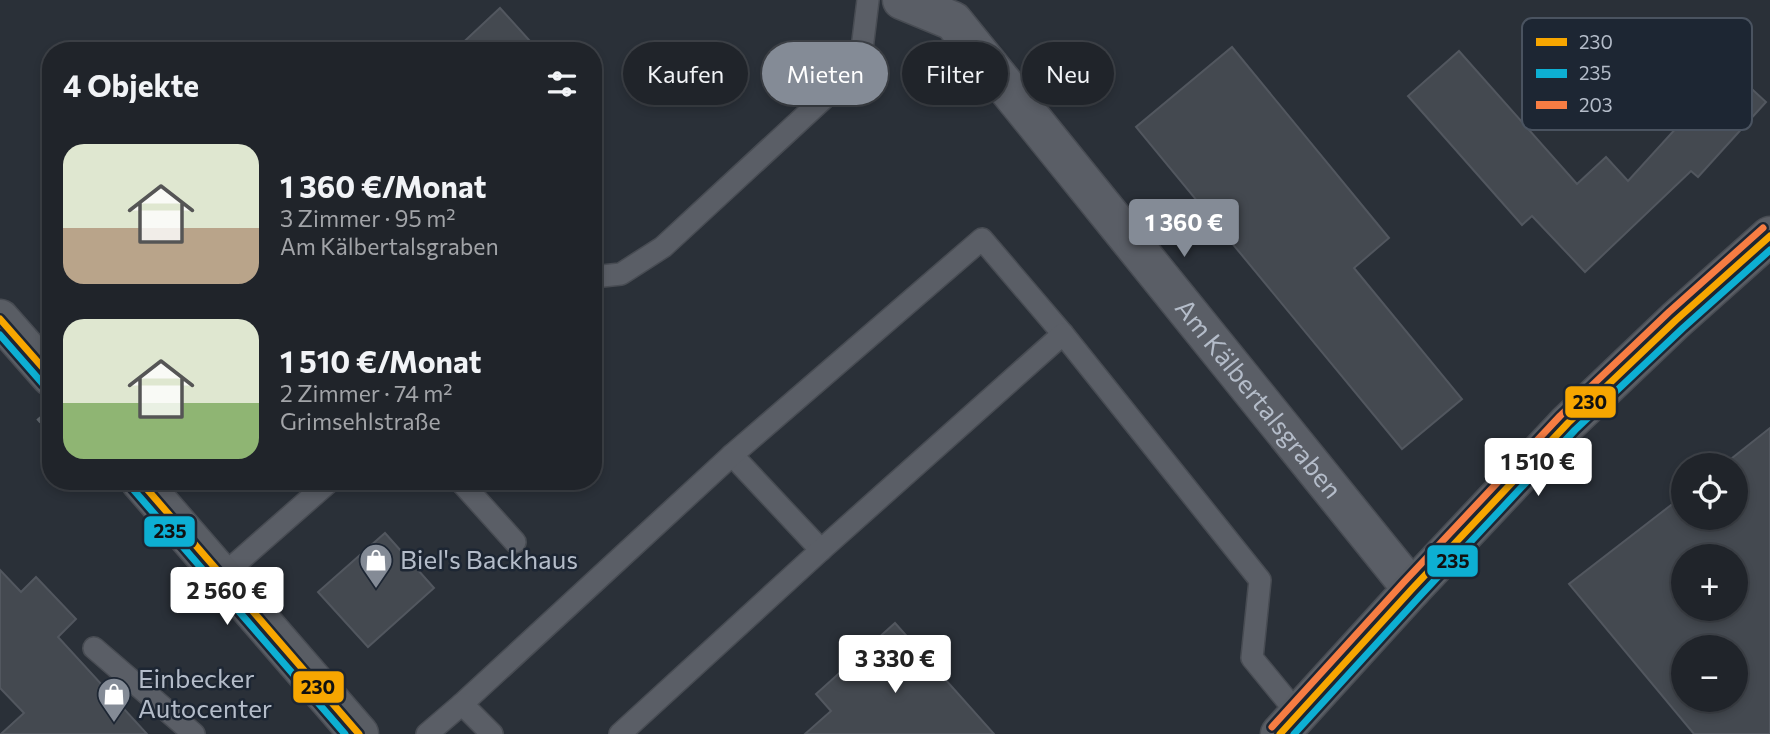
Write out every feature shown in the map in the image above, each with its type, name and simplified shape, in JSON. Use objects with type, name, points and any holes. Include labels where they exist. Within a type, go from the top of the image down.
[{"type":"main road","points":[[1289,724],[1568,423],[1676,320],[1770,236]]},
{"type":"main road","points":[[0,318],[42,367]]},
{"type":"main road","points":[[148,490],[359,734]]},
{"type":"street","name":"Am Kälbertalsgraben","points":[[902,0],[953,21],[1412,589]]},
{"type":"lane","points":[[602,276],[621,274],[663,247],[860,65],[868,0]]},
{"type":"lane","points":[[427,734],[732,455],[982,239],[1063,334],[1260,580],[1252,658],[1289,724]]},
{"type":"lane","points":[[625,732],[821,550],[1063,334]]},
{"type":"lane","points":[[732,455],[821,550]]},
{"type":"lane","points":[[222,576],[320,490]]},
{"type":"lane","points":[[468,490],[515,542]]},
{"type":"lane","points":[[94,648],[194,734]]},
{"type":"lane","points":[[462,704],[492,734]]},
{"type":"building","points":[[500,8],[531,42],[464,42]]},
{"type":"building","points":[[1232,47],[1389,238],[1354,268],[1462,399],[1402,449],[1136,127]]},
{"type":"building","points":[[1459,51],[1522,122],[1522,130],[1529,130],[1577,184],[1606,157],[1628,181],[1674,130],[1741,130],[1698,177],[1691,171],[1585,272],[1532,216],[1522,225],[1408,96]]},
{"type":"building","points":[[1752,89],[1766,102],[1752,117]]},
{"type":"building","points":[[1770,428],[1770,734],[1694,734],[1676,712],[1748,712],[1748,635],[1671,635],[1671,706],[1569,584],[1671,505],[1671,530],[1748,530],[1748,453],[1738,453]]},
{"type":"building","name":"Biel's Backhaus","points":[[385,533],[434,588],[368,647],[318,592]]},
{"type":"building","points":[[0,570],[21,592],[36,577],[76,619],[58,637],[147,734],[1,734],[24,713],[0,688]]},
{"type":"building","points":[[895,623],[994,734],[805,734],[831,711],[816,694]]},
{"type":"transit line","name":"203","points":[[1272,727],[1560,416],[1669,312],[1763,228]]},
{"type":"transit line","name":"230","points":[[1280,734],[1568,423],[1676,320],[1770,236]]},
{"type":"transit line","name":"235","points":[[1294,734],[1575,430],[1770,250]]},
{"type":"transit line","name":"230","points":[[0,319],[42,367]]},
{"type":"transit line","name":"235","points":[[0,335],[42,383]]},
{"type":"transit line","name":"235","points":[[134,490],[345,734]]},
{"type":"transit line","name":"230","points":[[148,490],[359,734]]},
{"type":"place","name":"Biel's Backhaus","points":[[376,590]]},
{"type":"place","name":"Einbecker Autocenter","points":[[114,724]]}]
